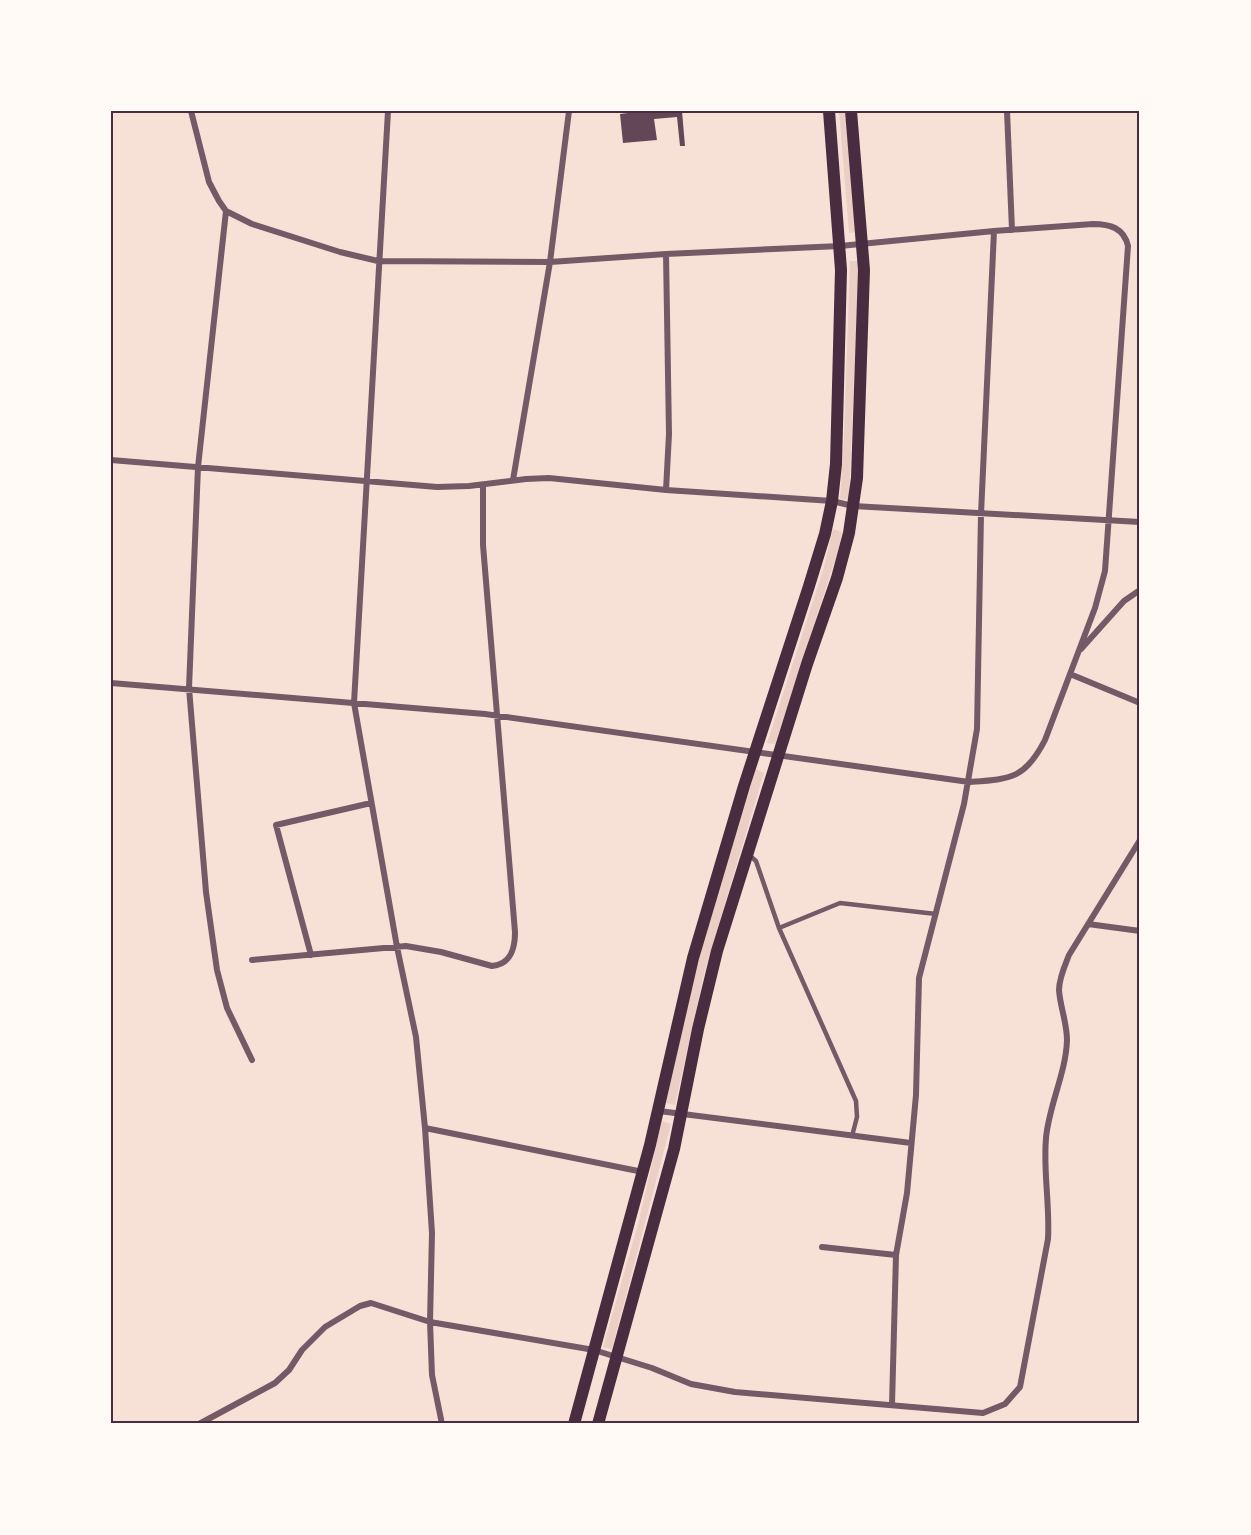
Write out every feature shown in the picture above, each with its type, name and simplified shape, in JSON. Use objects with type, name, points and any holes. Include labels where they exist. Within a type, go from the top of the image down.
[{"type":"main road","points":[[574,1424],[643,1172],[693,958],[825,534],[831,501],[837,427],[841,270],[829,111]]},
{"type":"main road","points":[[598,1424],[674,1149],[710,979],[747,853],[837,578],[849,533],[859,439],[864,270],[851,111]]},
{"type":"street","points":[[111,683],[498,716],[969,782],[1001,780],[1027,768],[1036,758],[1045,740],[1095,608],[1105,571],[1128,246],[1125,237],[1117,229],[1103,224],[994,231],[840,246],[550,262],[378,261],[340,252],[252,224],[226,211],[210,183],[190,111]]},
{"type":"street","points":[[388,111],[354,703],[397,947],[416,1037],[432,1233],[430,1322],[432,1375],[441,1421],[434,1424]]},
{"type":"street","points":[[513,480],[550,262],[569,111]]},
{"type":"street","points":[[1007,111],[1011,230]]},
{"type":"street","points":[[226,211],[198,467],[189,688],[206,892],[217,970],[227,1008],[252,1060]]},
{"type":"street","points":[[892,1406],[896,1255],[907,1193],[916,1095],[919,978],[969,782],[977,729],[981,514],[994,231]]},
{"type":"street","points":[[666,254],[669,434],[666,490]]},
{"type":"street","points":[[111,460],[437,488],[549,478],[666,490],[831,501],[853,506],[1140,522]]},
{"type":"street","points":[[252,960],[418,947],[492,966],[506,962],[513,950],[515,932],[483,545],[483,485]]},
{"type":"street","points":[[1079,652],[1124,601],[1140,590]]},
{"type":"street","points":[[1070,674],[1140,703]]},
{"type":"street","points":[[310,955],[276,825],[371,802]]},
{"type":"street","points":[[199,1424],[275,1383],[289,1370],[302,1350],[325,1328],[360,1306],[371,1303],[430,1322],[594,1350],[691,1384],[735,1392],[983,1413],[1005,1404],[1020,1387],[1048,1239],[1046,1140],[1049,1114],[1063,1066],[1067,1039],[1059,988],[1069,955],[1140,840]]},
{"type":"street","points":[[1088,924],[1140,931]]},
{"type":"street","points":[[658,1111],[911,1143]]},
{"type":"street","points":[[425,1128],[643,1172]]},
{"type":"street","points":[[822,1247],[896,1255]]},
{"type":"lane","points":[[747,853],[756,861],[779,928],[856,1101],[857,1117],[852,1137]]},
{"type":"lane","points":[[779,928],[840,903],[936,914]]},
{"type":"shaded area","points":[[839,111],[845,111],[856,232],[849,233]]},
{"type":"shaded area","points":[[850,261],[859,261],[849,500],[840,499]]},
{"type":"shaded area","points":[[833,529],[842,532],[838,551],[775,744],[767,743],[824,567]]},
{"type":"shaded area","points":[[756,769],[764,773],[704,974],[675,1105],[666,1103],[700,951]]},
{"type":"shaded area","points":[[662,1121],[671,1124],[612,1349],[603,1347],[638,1224]]},
{"type":"building","points":[[643,111],[682,111],[685,146],[680,146],[677,117],[654,119],[657,140],[623,143],[620,114]]}]
